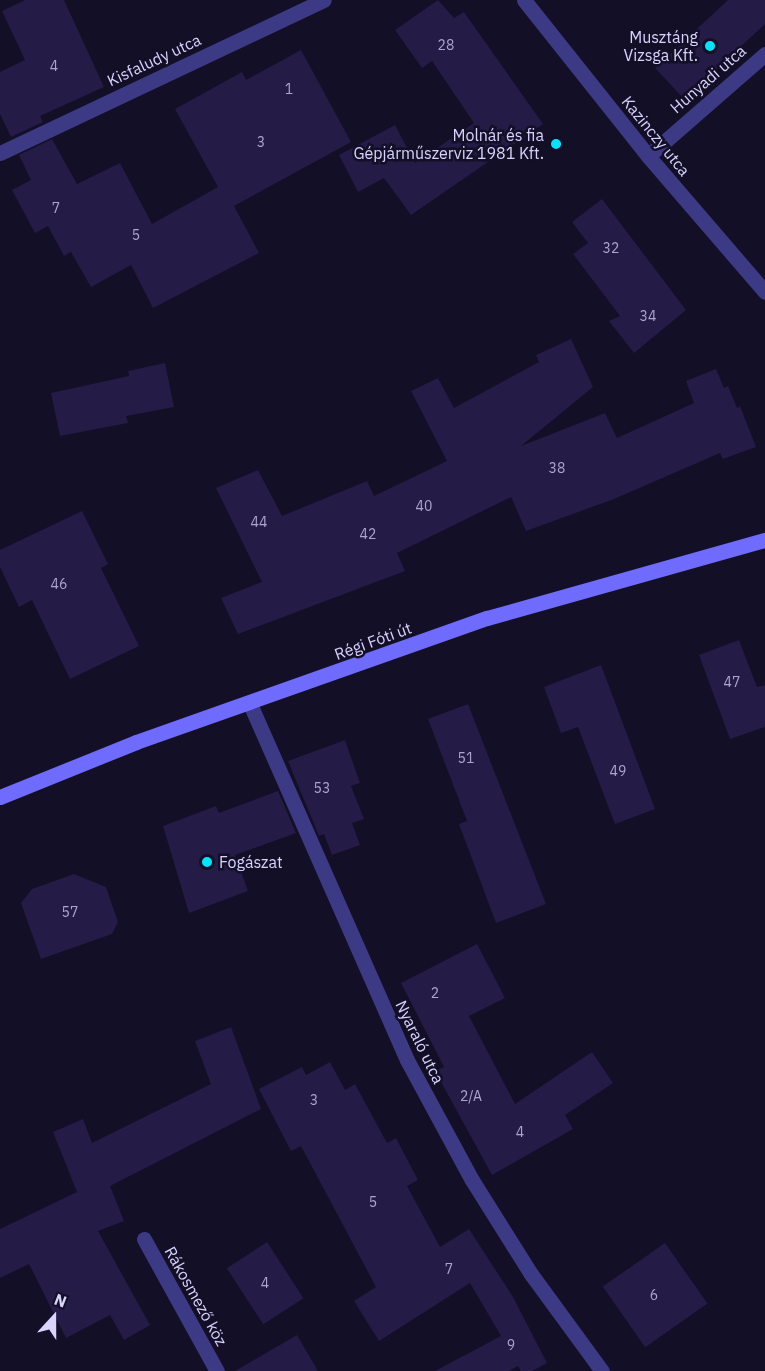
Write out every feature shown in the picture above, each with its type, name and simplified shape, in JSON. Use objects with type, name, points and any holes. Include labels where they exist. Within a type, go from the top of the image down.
[{"type":"main road","name":"Régi Fóti út","points":[[0,797],[136,742],[250,704],[487,618],[765,540]]},
{"type":"street","name":"Kisfaludy utca","points":[[0,153],[324,0]]},
{"type":"street","name":"Kazinczy utca","points":[[524,0],[648,156],[765,292]]},
{"type":"street","name":"Hunyadi utca","points":[[648,156],[765,54]]},
{"type":"street","name":"Nyaraló utca","points":[[250,704],[407,1060],[472,1180],[513,1246],[602,1371]]},
{"type":"street","name":"Rákosmező köz","points":[[144,1239],[217,1371]]},
{"type":"building","points":[[25,0],[64,0],[104,87],[40,116],[43,122],[11,137],[0,114],[0,72],[25,60],[2,11]]},
{"type":"building","points":[[438,0],[454,18],[464,12],[543,124],[411,215],[384,178],[358,192],[339,155],[395,125],[415,163],[474,123],[432,61],[422,68],[395,30]]},
{"type":"building","name":"Musztáng Vizsga Kft.","points":[[728,0],[765,0],[765,24],[684,99],[655,68]]},
{"type":"building","points":[[301,50],[351,142],[234,206],[259,253],[153,308],[131,265],[91,287],[71,252],[64,256],[48,226],[35,233],[12,190],[31,180],[19,155],[52,139],[77,184],[120,163],[152,224],[218,187],[175,109],[242,72],[246,80]]},
{"type":"building","points":[[602,199],[686,310],[634,353],[609,321],[620,316],[573,254],[588,243],[572,222]]},
{"type":"building","points":[[571,339],[593,387],[521,446],[605,413],[617,438],[694,403],[686,381],[716,369],[724,388],[728,386],[737,408],[740,406],[756,447],[723,459],[720,453],[614,499],[526,531],[511,497],[397,553],[405,571],[238,634],[221,598],[262,582],[216,488],[258,470],[282,516],[367,481],[374,496],[447,461],[411,391],[438,378],[454,408],[539,362],[536,355]]},
{"type":"building","points":[[165,363],[174,407],[126,416],[128,423],[60,436],[51,393],[129,376],[128,371]]},
{"type":"building","points":[[82,511],[108,564],[101,568],[139,646],[70,679],[32,600],[19,607],[0,567],[0,550]]},
{"type":"building","points":[[739,640],[757,687],[765,685],[765,727],[730,739],[699,655]]},
{"type":"building","points":[[601,665],[655,809],[615,824],[578,727],[561,733],[544,687]]},
{"type":"building","points":[[468,704],[546,904],[496,923],[459,824],[467,821],[428,719]]},
{"type":"building","points":[[345,740],[360,783],[351,786],[364,819],[352,823],[360,845],[332,855],[324,834],[319,836],[288,761]]},
{"type":"building","name":"Fogászat","points":[[278,791],[296,833],[235,855],[248,891],[189,913],[163,826],[216,806],[219,813]]},
{"type":"building","points":[[74,874],[106,887],[118,922],[112,934],[41,959],[21,903],[32,889]]},
{"type":"building","points":[[477,944],[505,998],[469,1016],[515,1104],[592,1052],[613,1083],[565,1115],[573,1129],[492,1175],[435,1071],[444,1067],[401,983]]},
{"type":"building","points":[[231,1027],[261,1109],[110,1186],[124,1221],[98,1231],[150,1325],[124,1340],[110,1315],[66,1338],[29,1264],[0,1278],[0,1229],[77,1192],[53,1132],[83,1119],[92,1143],[211,1084],[195,1041]]},
{"type":"building","points":[[330,1062],[345,1090],[355,1084],[387,1143],[396,1138],[418,1180],[407,1186],[440,1247],[469,1229],[513,1297],[547,1363],[532,1371],[521,1371],[518,1366],[509,1371],[435,1371],[501,1336],[470,1283],[379,1341],[354,1301],[376,1287],[301,1146],[291,1151],[259,1089],[302,1067],[306,1075]]},
{"type":"building","points":[[267,1242],[303,1298],[263,1324],[227,1268]]},
{"type":"building","points":[[665,1243],[707,1304],[645,1347],[603,1287]]},
{"type":"building","points":[[297,1335],[318,1371],[235,1371]]},
{"type":"place","name":"Musztáng Vizsga Kft.","points":[[710,46]]},
{"type":"place","name":"Molnár és fia Gépjárműszerviz 1981 Kft.","points":[[556,144]]},
{"type":"place","name":"Fogászat","points":[[207,862]]}]
